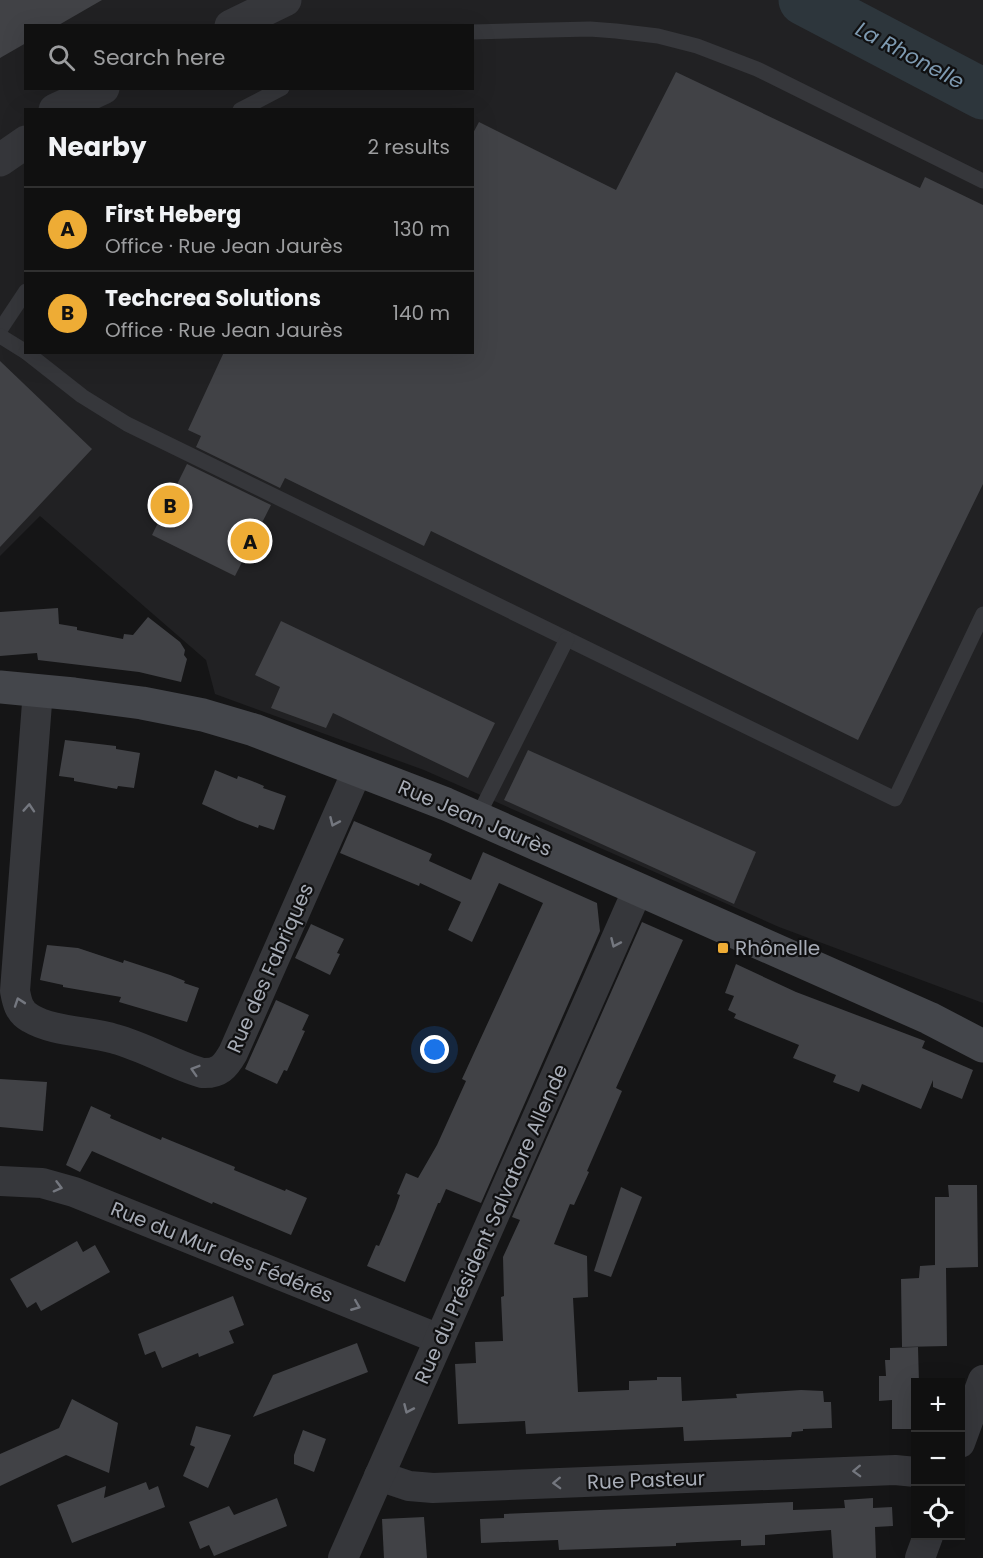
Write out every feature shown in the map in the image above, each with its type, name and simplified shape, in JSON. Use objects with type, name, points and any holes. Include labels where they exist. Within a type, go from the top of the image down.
[{"type":"main road","name":"Rue Jean Jaurès","points":[[0,687],[113,699],[203,715],[254,730],[358,768],[477,818],[929,1018],[983,1046]]},
{"type":"main road","name":"Rue Jean Jaurès","points":[[929,1018],[983,1028]]},
{"type":"street","points":[[235,24],[285,0]]},
{"type":"street","points":[[59,108],[99,90]]},
{"type":"street","points":[[79,108],[107,90]]},
{"type":"street","points":[[0,134],[24,124]]},
{"type":"street","points":[[0,160],[24,143]]},
{"type":"street","name":"Rue des Fabriques","points":[[38,690],[15,991],[20,1009],[36,1022],[115,1039],[202,1072],[211,1074],[220,1071],[233,1053],[358,768]]},
{"type":"street","name":"Rue du Président Salvatore Allende","points":[[343,1558],[639,890]]},
{"type":"street","name":"Rue du Mur des Fédérés","points":[[0,1181],[42,1183],[67,1189],[439,1339]]},
{"type":"street","points":[[964,1432],[983,1380]]},
{"type":"street","name":"Rue Pasteur","points":[[379,1476],[409,1486],[434,1488],[896,1470],[911,1472]]},
{"type":"street","points":[[920,1558],[927,1540]]},
{"type":"lane","points":[[474,32],[616,31],[658,36],[698,46],[757,69],[983,181]]},
{"type":"lane","points":[[244,108],[278,90]]},
{"type":"lane","points":[[0,330],[24,294]]},
{"type":"lane","points":[[0,336],[24,351]]},
{"type":"lane","points":[[29,354],[82,396],[127,424],[895,799],[983,614]]},
{"type":"lane","points":[[477,818],[567,639]]},
{"type":"shaded area","points":[[0,0],[983,0],[983,1003],[779,927],[424,770],[215,694],[206,660],[40,516],[0,556]]},
{"type":"building","points":[[0,0],[102,0],[60,24],[24,24],[24,44],[0,58]]},
{"type":"building","points":[[676,72],[920,188],[925,177],[983,205],[983,484],[858,740],[431,531],[424,546],[285,478],[280,488],[196,447],[201,436],[188,430],[223,354],[474,354],[474,131],[479,122],[616,190]]},
{"type":"building","points":[[0,361],[92,449],[0,547]]},
{"type":"building","points":[[187,464],[271,505],[235,576],[152,535]]},
{"type":"building","points":[[58,608],[59,624],[123,639],[124,634],[133,635],[148,617],[180,642],[185,650],[184,655],[187,659],[181,682],[139,672],[38,660],[37,653],[0,656],[0,612]]},
{"type":"building","points":[[281,621],[495,723],[468,778],[333,713],[326,728],[271,708],[280,687],[255,675]]},
{"type":"building","points":[[65,740],[116,746],[116,749],[140,753],[134,788],[118,786],[117,789],[59,776]]},
{"type":"building","points":[[528,750],[756,852],[734,904],[504,800]]},
{"type":"building","points":[[215,770],[237,779],[238,776],[252,781],[264,786],[263,788],[286,796],[274,830],[259,825],[258,828],[202,804]]},
{"type":"building","points":[[354,821],[432,854],[429,861],[471,880],[483,852],[597,903],[600,931],[481,1203],[446,1189],[405,1282],[367,1266],[376,1245],[379,1246],[395,1209],[400,1195],[397,1194],[406,1173],[418,1178],[437,1145],[466,1081],[462,1079],[543,903],[499,883],[472,942],[448,930],[461,902],[420,883],[419,886],[340,853]]},
{"type":"building","points":[[642,922],[683,940],[616,1088],[622,1091],[587,1171],[589,1172],[574,1205],[570,1204],[554,1244],[587,1256],[588,1297],[573,1298],[578,1392],[629,1390],[629,1381],[657,1380],[657,1377],[681,1377],[682,1401],[737,1398],[736,1394],[823,1391],[824,1402],[831,1402],[832,1428],[803,1429],[803,1431],[792,1432],[791,1437],[684,1441],[683,1427],[526,1434],[525,1421],[458,1424],[455,1364],[476,1363],[475,1342],[503,1341],[501,1297],[504,1296],[503,1257],[520,1220],[512,1217]]},
{"type":"building","points":[[311,924],[344,939],[330,975],[295,958]]},
{"type":"building","points":[[47,945],[78,948],[123,963],[124,960],[170,975],[199,988],[187,1022],[119,1002],[121,997],[63,987],[63,985],[40,980]]},
{"type":"building","points":[[736,964],[796,992],[925,1041],[922,1048],[973,1070],[962,1099],[933,1087],[933,1080],[921,1109],[862,1084],[859,1092],[833,1082],[836,1075],[793,1058],[799,1045],[734,1018],[736,1014],[728,1010],[734,996],[725,993]]},
{"type":"building","points":[[276,1000],[309,1015],[302,1030],[305,1031],[287,1071],[284,1070],[277,1084],[245,1069]]},
{"type":"building","points":[[0,1079],[47,1082],[43,1131],[0,1127]]},
{"type":"building","points":[[91,1106],[111,1115],[110,1118],[161,1140],[162,1137],[235,1167],[234,1170],[307,1198],[291,1235],[213,1202],[212,1204],[92,1151],[80,1172],[66,1165]]},
{"type":"building","points":[[948,1185],[977,1185],[978,1267],[946,1268],[947,1346],[902,1347],[901,1279],[919,1278],[920,1266],[935,1265],[935,1197],[949,1197]]},
{"type":"building","points":[[621,1187],[642,1197],[611,1277],[594,1271]]},
{"type":"building","points":[[77,1241],[83,1252],[95,1245],[110,1272],[41,1311],[36,1302],[27,1308],[10,1279]]},
{"type":"building","points":[[233,1296],[244,1325],[229,1331],[234,1343],[199,1357],[198,1353],[162,1368],[155,1351],[145,1355],[138,1334]]},
{"type":"building","points":[[357,1343],[368,1372],[253,1417],[273,1375]]},
{"type":"building","points":[[918,1347],[919,1378],[911,1378],[911,1429],[892,1429],[892,1400],[879,1401],[879,1376],[886,1376],[885,1360],[890,1360],[890,1348]]},
{"type":"building","points":[[72,1399],[118,1423],[109,1473],[66,1455],[0,1486],[0,1454],[59,1428]]},
{"type":"building","points":[[196,1426],[231,1435],[208,1488],[183,1476],[195,1447],[190,1445]]},
{"type":"building","points":[[303,1430],[326,1439],[314,1472],[294,1464],[294,1455]]},
{"type":"building","points":[[146,1482],[149,1490],[158,1486],[165,1507],[72,1543],[57,1505],[106,1486],[104,1498]]},
{"type":"building","points":[[277,1498],[287,1526],[214,1556],[209,1545],[200,1549],[189,1522],[229,1506],[234,1515]]},
{"type":"building","points":[[873,1498],[873,1508],[892,1507],[893,1526],[875,1527],[876,1558],[833,1558],[831,1530],[765,1535],[765,1545],[741,1546],[741,1540],[676,1543],[676,1546],[559,1550],[558,1540],[481,1543],[480,1519],[504,1518],[504,1514],[793,1502],[793,1510],[845,1508],[844,1500]]},
{"type":"building","points":[[424,1517],[427,1558],[384,1558],[382,1519]]},
{"type":"waterway","name":"La Rhonelle","points":[[804,0],[983,94]]},
{"type":"place","name":"Techcrea Solutions","points":[[170,505]]},
{"type":"place","name":"First Heberg","points":[[250,541]]},
{"type":"place","name":"Rhônelle","points":[[723,948]]}]
